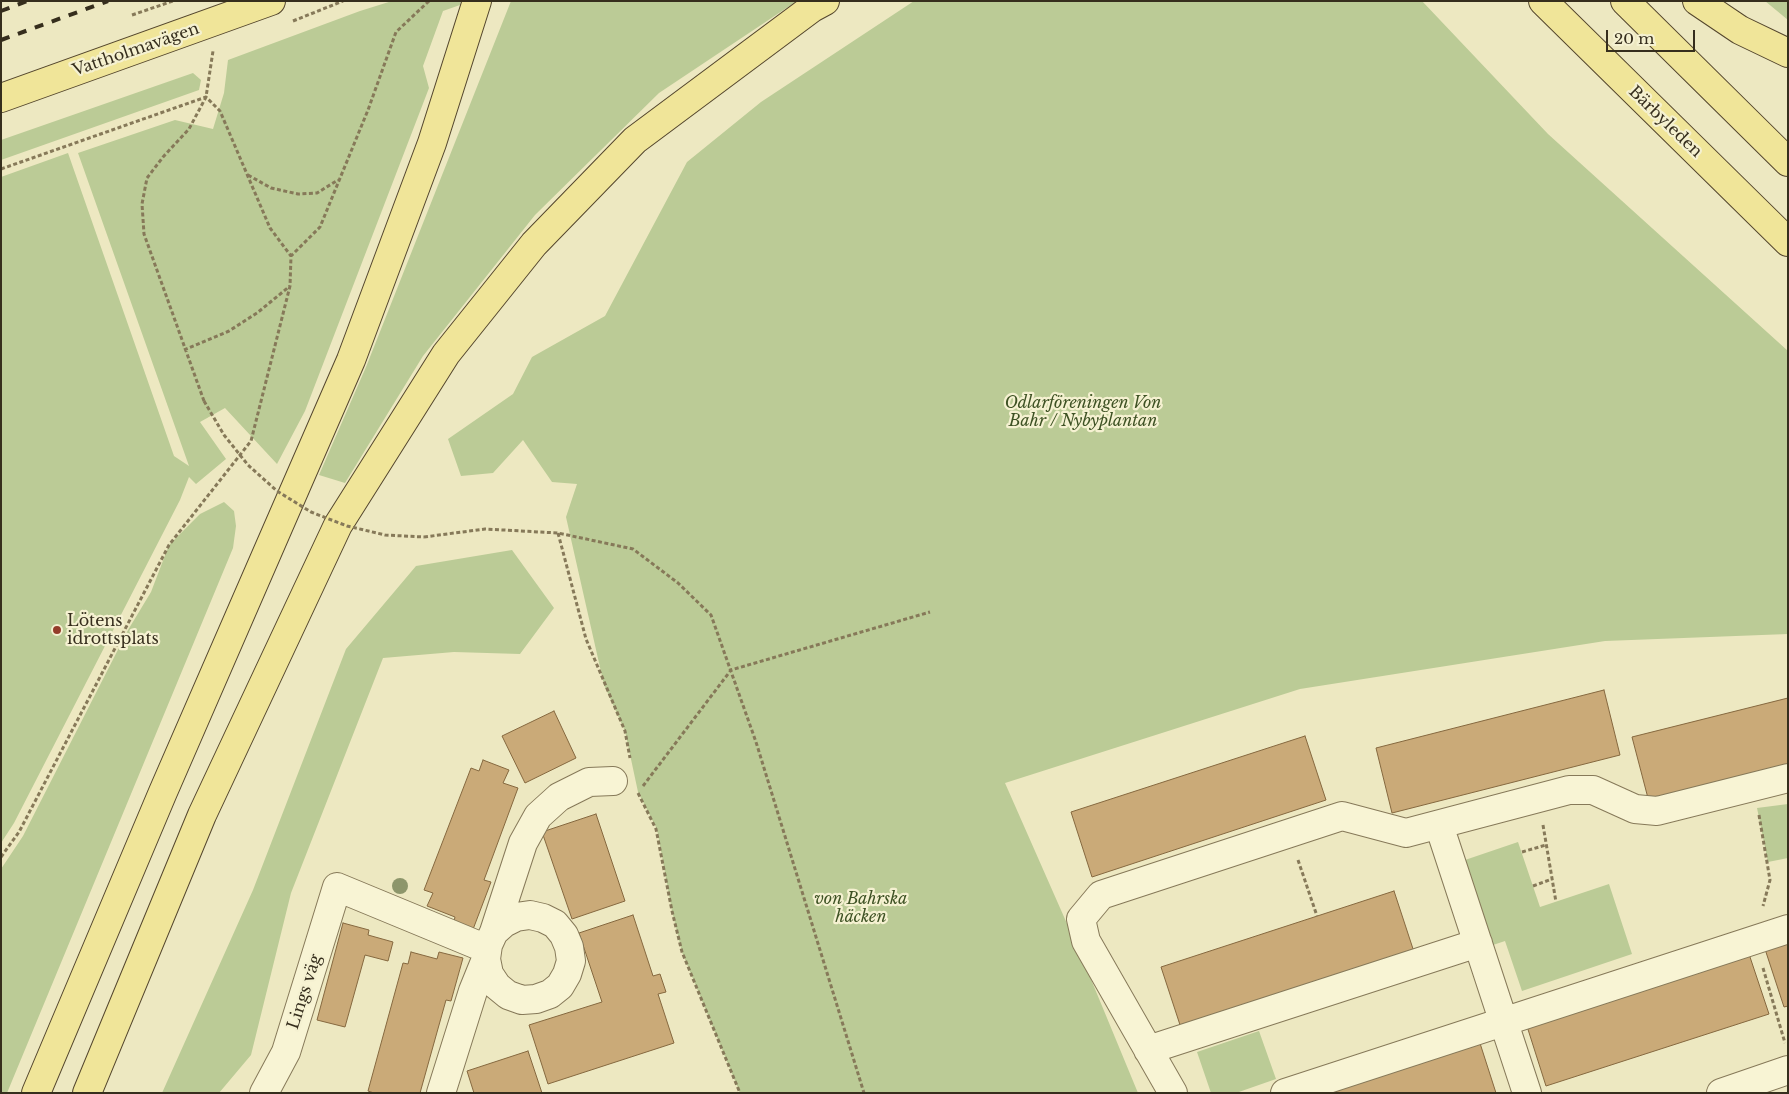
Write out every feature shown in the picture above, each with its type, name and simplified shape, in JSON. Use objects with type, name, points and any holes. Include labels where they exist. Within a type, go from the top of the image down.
[{"type":"main road","name":"Vattholmavägen","points":[[1,98],[271,1]]},
{"type":"main road","points":[[36,1093],[159,801],[351,360],[432,144],[477,1]]},
{"type":"main road","points":[[87,1093],[202,815],[338,525],[446,354],[534,244],[635,140],[812,8],[825,1]]},
{"type":"main road","name":"Bärbyleden","points":[[1543,1],[1788,242]]},
{"type":"main road","points":[[1625,1],[1788,162]]},
{"type":"main road","points":[[1697,1],[1740,30],[1788,53]]},
{"type":"street","points":[[1173,1093],[1086,941],[1081,919],[1101,895],[1342,816],[1406,833],[1569,790],[1594,790],[1635,809],[1657,811],[1788,778]]},
{"type":"street","points":[[441,1093],[523,843],[538,816],[559,798],[588,782],[625,783]]},
{"type":"street","points":[[1439,824],[1527,1093]]},
{"type":"street","name":"Lings väg","points":[[264,1093],[286,1052],[337,887],[489,947]]},
{"type":"street","points":[[1285,1093],[1788,929]]},
{"type":"street","points":[[1148,1050],[1478,943]]},
{"type":"street","points":[[1721,1093],[1788,1070]]},
{"type":"path","points":[[132,15],[172,1]]},
{"type":"path","points":[[291,256],[320,227],[396,32],[429,1]]},
{"type":"path","points":[[213,23],[213,51],[206,97],[189,129],[163,157],[147,178],[142,204],[144,234],[184,350],[204,401],[224,435],[248,465],[277,491],[311,512],[347,526],[385,535],[424,537],[485,529],[558,533],[633,549],[678,583],[711,615],[756,742],[864,1093]]},
{"type":"path","points":[[1,169],[206,97]]},
{"type":"path","points":[[1,857],[19,832],[169,545],[251,441],[290,286],[291,256],[270,228],[220,111],[206,97]]},
{"type":"path","points":[[248,175],[270,188],[298,194],[317,194],[339,180]]},
{"type":"path","points":[[184,350],[229,331],[257,314],[290,286]]},
{"type":"path","points":[[558,533],[586,639],[625,731],[630,759]]},
{"type":"path","points":[[638,792],[731,670],[930,612]]},
{"type":"path","points":[[625,783],[638,792]]},
{"type":"path","points":[[625,783],[638,792],[656,829],[682,952],[740,1093]]},
{"type":"path","points":[[1538,798],[1556,902]]},
{"type":"path","points":[[1289,834],[1317,916]]},
{"type":"path","points":[[1522,852],[1546,845]]},
{"type":"path","points":[[1533,886],[1552,879]]},
{"type":"green space","points":[[392,1],[461,1],[460,5],[443,11],[423,66],[429,88],[305,411],[277,464],[225,408],[200,422],[226,459],[196,484],[189,477],[180,500],[14,823],[1,843],[1,177],[68,153],[174,456],[189,466],[78,153],[175,120],[213,129],[224,93],[228,60]]},
{"type":"green space","points":[[511,1],[797,1],[659,93],[535,215],[423,356],[345,483],[319,475],[366,367]]},
{"type":"green space","points":[[914,1],[1422,1],[1548,134],[1788,351],[1788,634],[1605,641],[1300,689],[1005,783],[1083,960],[1138,1093],[740,1093],[682,952],[672,911],[657,829],[638,792],[625,731],[604,685],[566,517],[577,484],[552,482],[523,440],[493,473],[461,476],[448,439],[513,394],[532,357],[605,316],[687,162],[761,102]]},
{"type":"green space","points":[[1765,1],[1788,1],[1788,20]]},
{"type":"green space","points":[[193,73],[201,80],[199,90],[1,160],[1,140]]},
{"type":"green space","points":[[224,502],[234,511],[236,526],[233,548],[7,1093],[1,1093],[1,869],[23,836],[128,630],[151,592],[169,545],[200,514]]},
{"type":"green space","points":[[512,550],[554,608],[520,654],[454,652],[383,658],[291,893],[251,1055],[219,1093],[162,1093],[253,890],[346,649],[416,566]]},
{"type":"green space","points":[[1788,804],[1788,858],[1768,862],[1757,808]]},
{"type":"green space","points":[[1518,842],[1540,907],[1609,884],[1632,954],[1522,991],[1505,941],[1493,945],[1465,860]]},
{"type":"green space","points":[[1259,1031],[1276,1079],[1236,1093],[1211,1093],[1197,1052]]},
{"type":"building","points":[[1604,690],[1620,755],[1392,813],[1376,748]]},
{"type":"building","points":[[1788,698],[1788,767],[1649,802],[1632,737]]},
{"type":"building","points":[[554,711],[576,758],[525,783],[502,736]]},
{"type":"building","points":[[1305,736],[1326,800],[1092,877],[1071,812]]},
{"type":"building","points":[[483,760],[509,770],[503,783],[518,788],[484,880],[491,882],[472,932],[453,925],[455,917],[427,906],[433,893],[424,890],[471,768],[479,771]]},
{"type":"building","points":[[596,814],[625,901],[572,919],[542,832]]},
{"type":"building","points":[[1394,891],[1416,958],[1183,1034],[1161,967]]},
{"type":"building","points":[[633,915],[653,976],[660,974],[666,992],[658,994],[674,1043],[548,1084],[529,1025],[602,1002],[579,933]]},
{"type":"building","points":[[343,923],[369,930],[368,935],[393,942],[388,961],[365,955],[345,1027],[317,1020]]},
{"type":"building","points":[[1788,935],[1788,1006],[1784,1007],[1763,943]]},
{"type":"building","points":[[1747,948],[1769,1014],[1546,1086],[1525,1020]]},
{"type":"building","points":[[411,952],[437,959],[439,952],[463,958],[451,1001],[446,1000],[420,1093],[374,1093],[368,1091],[403,963],[408,964]]},
{"type":"building","points":[[1478,1037],[1496,1093],[1307,1093]]},
{"type":"building","points":[[528,1051],[542,1093],[474,1093],[467,1071]]},
{"type":"railway","points":[[1,11],[27,1]]},
{"type":"railway","points":[[1,40],[108,1]]},
{"type":"place","name":"Lötens idrottsplats","points":[[57,630]]},
{"type":"park label","name":"Odlarföreningen Von Bahr / Nybyplantan","points":[[1083,412]]},
{"type":"park label","name":"von Bahrska häcken","points":[[861,908]]}]
